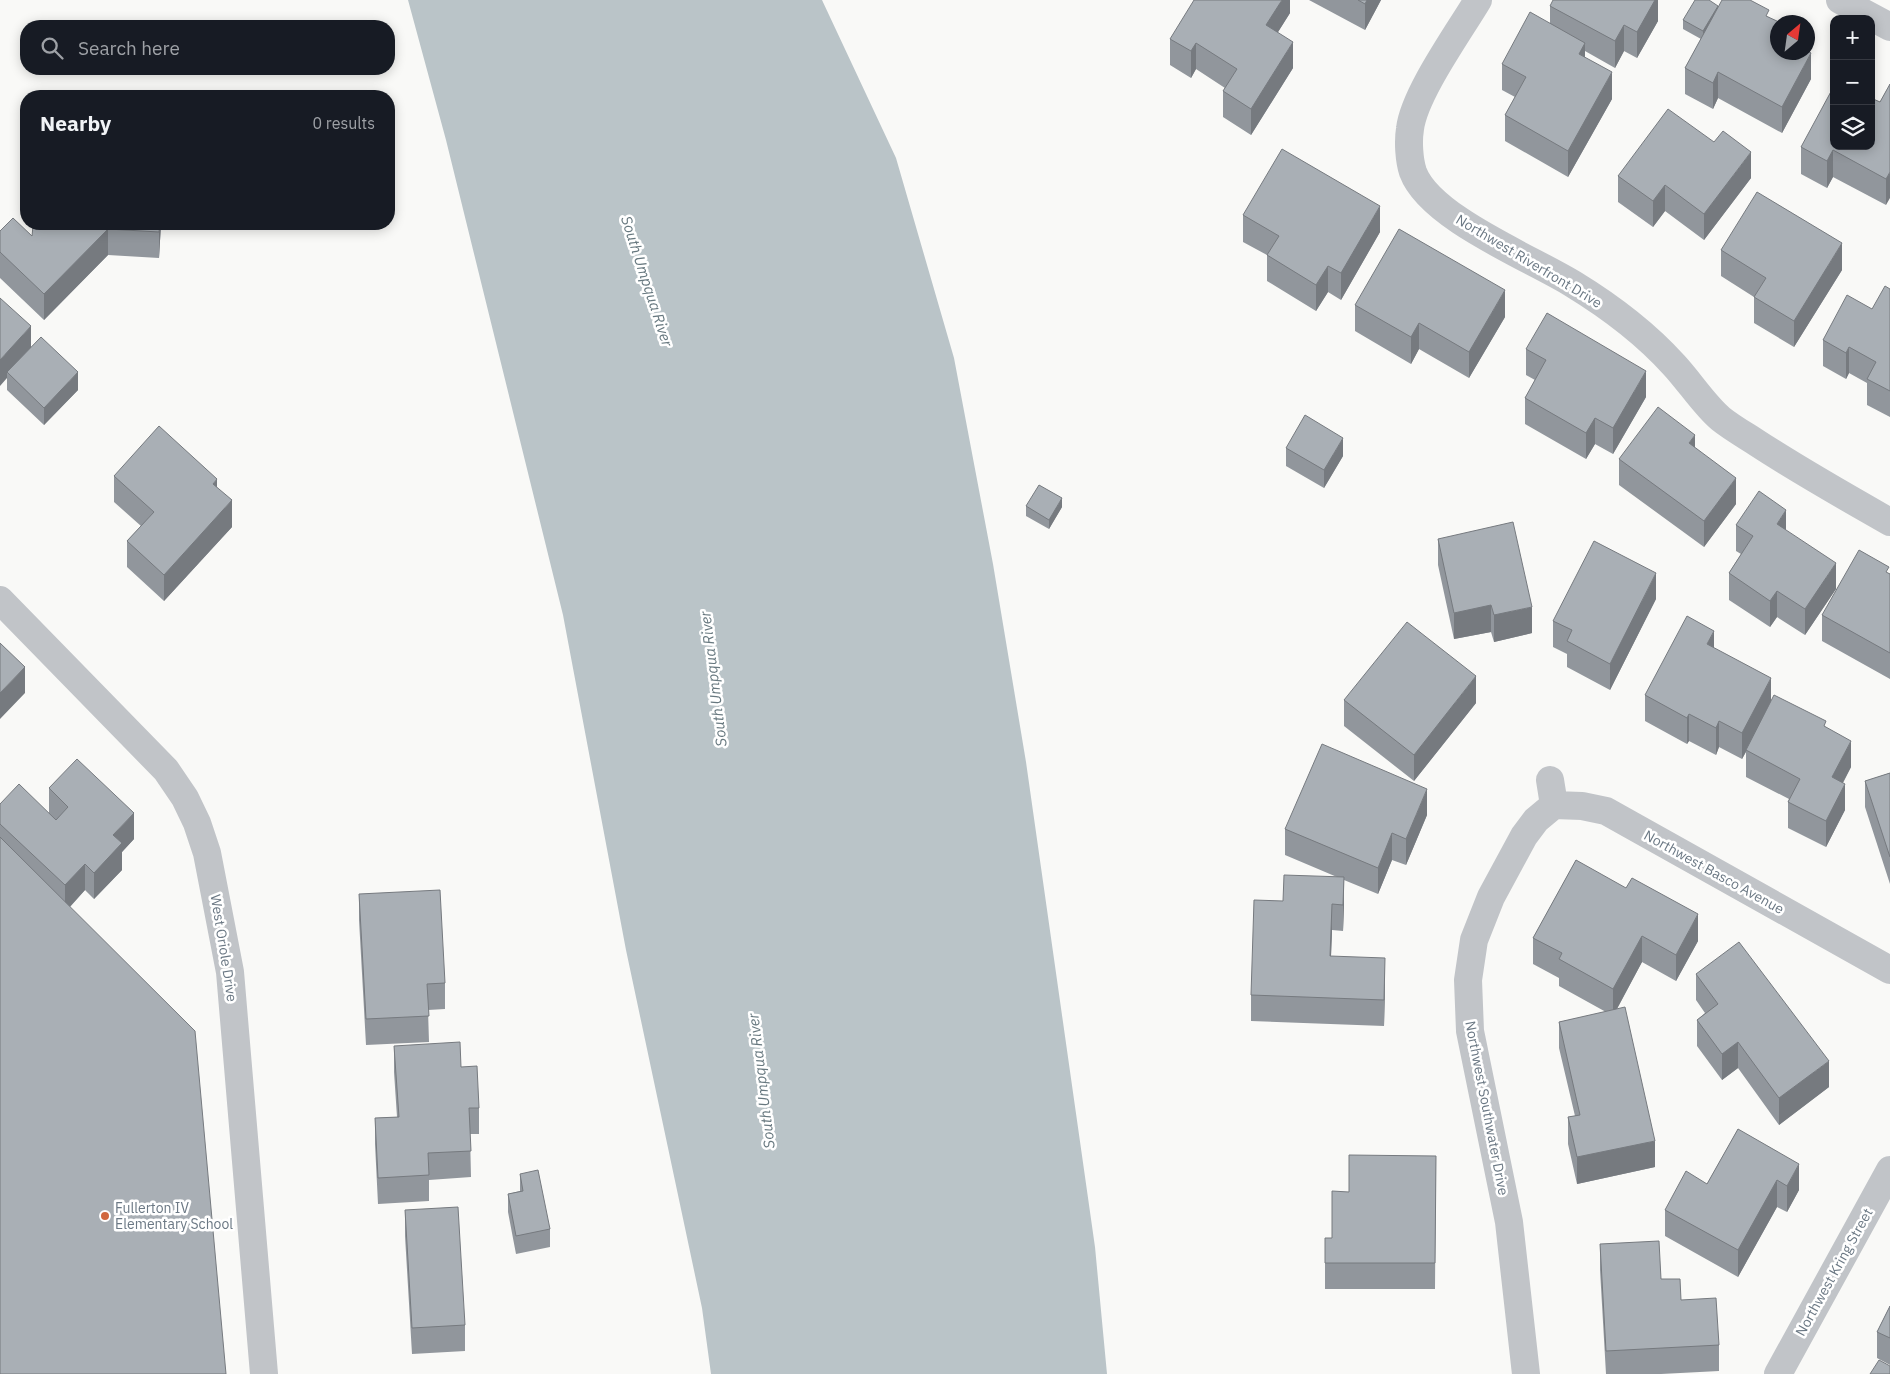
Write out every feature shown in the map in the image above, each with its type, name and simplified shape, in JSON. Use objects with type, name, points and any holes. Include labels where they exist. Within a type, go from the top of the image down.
[{"type":"street","name":"Northwest Riverfront Drive","points":[[1478,0],[1418,102],[1410,128],[1413,172],[1425,191],[1442,209],[1463,224],[1573,284],[1628,323],[1667,358],[1720,418],[1778,457],[1890,522]]},
{"type":"street","points":[[1840,0],[1890,27]]},
{"type":"street","name":"West Oriole Drive","points":[[0,600],[166,770],[185,798],[197,823],[207,853],[230,972],[264,1374]]},
{"type":"street","name":"Northwest Basco Avenue","points":[[1552,792],[1582,806],[1606,811],[1890,970]]},
{"type":"street","name":"Northwest Southwater Drive","points":[[1526,1374],[1509,1222],[1470,1031],[1468,980],[1474,940],[1491,897],[1524,836],[1536,820],[1552,792]]},
{"type":"street","name":"Northwest Kring Street","points":[[1778,1374],[1890,1170]]},
{"type":"water","name":"South Umpqua River","points":[[408,0],[822,0],[896,158],[954,358],[993,564],[1026,762],[1095,1247],[1107,1374],[711,1374],[702,1308],[626,950],[563,615],[446,140]]},
{"type":"building","points":[[1194,0],[1282,0],[1266,25],[1293,42],[1251,109],[1223,91],[1237,69],[1196,43],[1191,51],[1170,39]]},
{"type":"building","points":[[1358,0],[1367,0],[1365,4]]},
{"type":"building","points":[[1553,0],[1655,0],[1637,32],[1624,25],[1615,41],[1550,6]]},
{"type":"building","points":[[1695,0],[1709,0],[1718,6],[1703,31],[1683,20]]},
{"type":"building","points":[[1722,0],[1750,0],[1769,10],[1766,16],[1770,18],[1770,60],[1807,60],[1782,107],[1718,72],[1713,83],[1685,68]]},
{"type":"building","points":[[1530,12],[1585,43],[1579,54],[1612,72],[1568,151],[1505,115],[1526,77],[1502,64]]},
{"type":"building","points":[[1890,84],[1890,172],[1886,179],[1833,150],[1875,150],[1875,100],[1880,102]]},
{"type":"building","points":[[1830,93],[1830,150],[1833,150],[1827,161],[1801,147]]},
{"type":"building","points":[[1668,109],[1714,142],[1723,131],[1751,152],[1704,214],[1665,185],[1653,201],[1618,176]]},
{"type":"building","points":[[1282,149],[1380,206],[1341,273],[1328,266],[1316,285],[1267,255],[1279,236],[1243,215]]},
{"type":"building","points":[[1757,192],[1842,243],[1794,321],[1754,297],[1766,278],[1721,250]]},
{"type":"building","points":[[13,218],[20,225],[20,230],[26,230],[32,236],[33,230],[107,230],[44,294],[0,252],[0,231]]},
{"type":"building","points":[[1399,229],[1505,290],[1469,352],[1419,323],[1411,337],[1355,305]]},
{"type":"building","points":[[125,230],[159,230],[159,232]]},
{"type":"building","points":[[1885,286],[1890,289],[1890,391],[1867,379],[1876,362],[1849,347],[1846,353],[1823,340],[1847,295],[1872,309]]},
{"type":"building","points":[[0,298],[31,326],[0,360]]},
{"type":"building","points":[[1547,313],[1646,371],[1613,428],[1595,418],[1586,433],[1525,398],[1546,360],[1526,349]]},
{"type":"building","points":[[41,337],[78,372],[44,408],[7,372]]},
{"type":"building","points":[[1658,407],[1695,435],[1689,443],[1736,478],[1704,521],[1619,459]]},
{"type":"building","points":[[1305,415],[1343,438],[1324,470],[1286,448]]},
{"type":"building","points":[[159,426],[217,479],[213,484],[232,500],[164,575],[127,541],[154,512],[114,476]]},
{"type":"building","points":[[1039,485],[1062,498],[1049,520],[1026,506]]},
{"type":"building","points":[[1759,491],[1786,510],[1777,524],[1836,563],[1805,609],[1777,591],[1770,601],[1729,573],[1753,536],[1736,525]]},
{"type":"building","points":[[1513,522],[1532,607],[1494,615],[1491,605],[1454,613],[1438,539]]},
{"type":"building","points":[[1594,541],[1656,573],[1610,664],[1567,641],[1572,630],[1553,621]]},
{"type":"building","points":[[1859,550],[1889,567],[1886,572],[1890,574],[1890,653],[1822,615]]},
{"type":"building","points":[[1687,616],[1714,631],[1707,644],[1771,678],[1742,733],[1719,721],[1716,728],[1689,714],[1687,718],[1645,695]]},
{"type":"building","points":[[1407,622],[1476,676],[1414,755],[1344,700]]},
{"type":"building","points":[[0,643],[25,667],[0,693]]},
{"type":"building","points":[[1774,695],[1826,721],[1824,726],[1851,741],[1832,777],[1845,784],[1826,821],[1788,802],[1800,779],[1746,750]]},
{"type":"building","points":[[1322,744],[1427,789],[1406,839],[1392,833],[1378,868],[1285,829]]},
{"type":"building","points":[[77,759],[134,813],[113,835],[122,843],[94,873],[85,864],[65,885],[0,824],[0,804],[19,784],[56,820],[68,807],[49,788]]},
{"type":"building","points":[[1890,773],[1890,857],[1865,781]]},
{"type":"building","name":"Fullerton IV Elementary School","points":[[0,837],[195,1031],[226,1374],[0,1374]]},
{"type":"building","points":[[1576,860],[1626,888],[1632,878],[1698,914],[1676,955],[1642,936],[1613,989],[1559,959],[1562,953],[1533,938]]},
{"type":"building","points":[[1284,875],[1344,877],[1343,905],[1332,904],[1330,956],[1385,958],[1384,1000],[1251,995],[1254,900],[1283,901]]},
{"type":"building","points":[[440,890],[445,983],[427,984],[429,1016],[366,1019],[359,894]]},
{"type":"building","points":[[1739,942],[1829,1061],[1779,1098],[1738,1042],[1722,1054],[1697,1020],[1718,1004],[1696,974]]},
{"type":"building","points":[[1625,1007],[1655,1141],[1577,1157],[1568,1117],[1580,1115],[1559,1022]]},
{"type":"building","points":[[460,1042],[461,1067],[477,1066],[479,1108],[469,1108],[471,1151],[428,1153],[429,1175],[378,1178],[375,1118],[399,1117],[394,1046]]},
{"type":"building","points":[[1738,1129],[1799,1164],[1787,1186],[1777,1180],[1738,1250],[1665,1210],[1686,1171],[1707,1184]]},
{"type":"building","points":[[1349,1155],[1436,1156],[1435,1263],[1325,1263],[1325,1238],[1332,1238],[1332,1191],[1349,1192]]},
{"type":"building","points":[[538,1170],[550,1229],[516,1236],[508,1194],[523,1191],[520,1174]]},
{"type":"building","points":[[458,1207],[465,1325],[412,1328],[405,1210]]},
{"type":"building","points":[[1659,1241],[1661,1279],[1680,1279],[1681,1300],[1716,1298],[1719,1345],[1606,1351],[1600,1244]]},
{"type":"building","points":[[1890,1306],[1890,1338],[1877,1332]]},
{"type":"building","points":[[1879,1360],[1890,1366],[1890,1374],[1870,1374]]},
{"type":"place","name":"Fullerton IV Elementary School","points":[[105,1216]]}]
